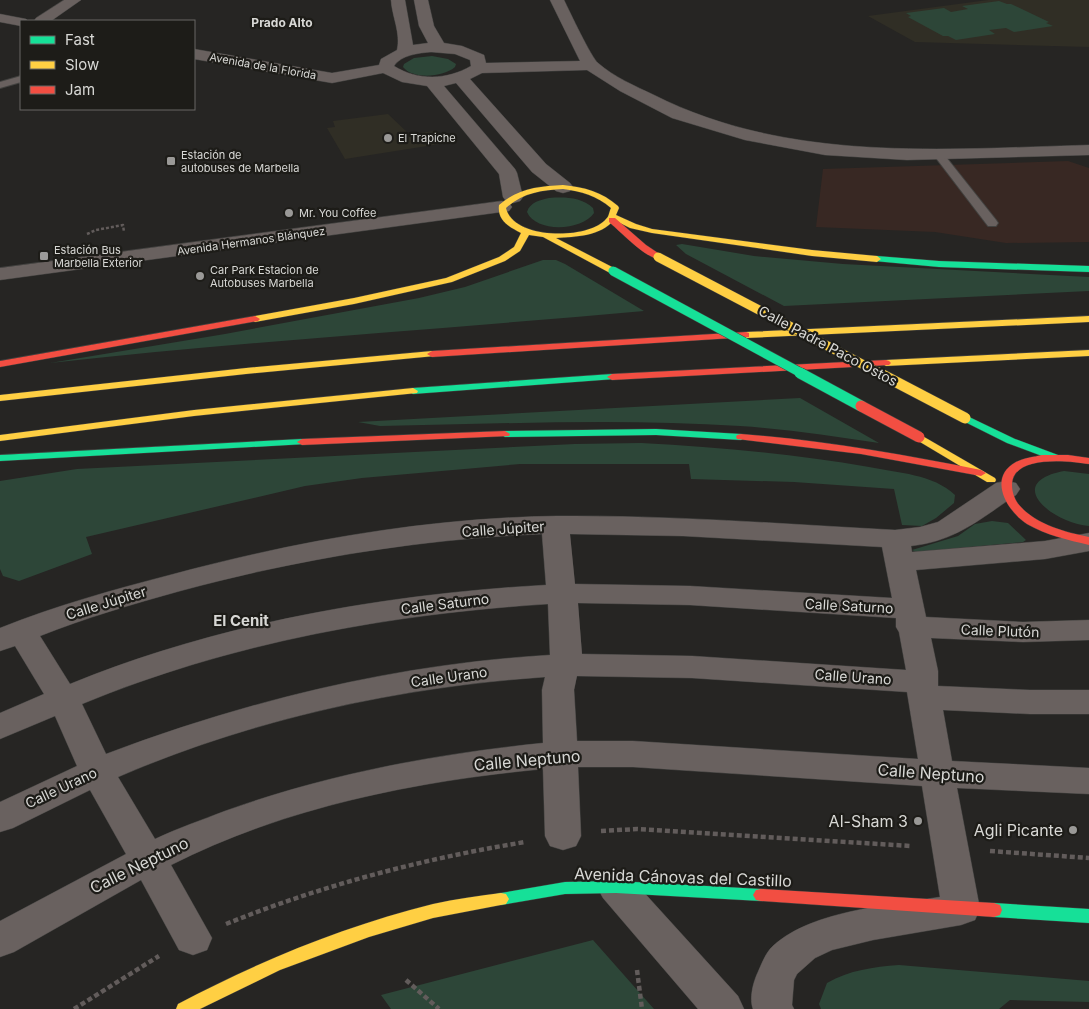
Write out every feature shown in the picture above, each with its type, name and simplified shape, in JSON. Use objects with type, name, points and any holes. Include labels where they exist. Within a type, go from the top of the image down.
[{"type":"main road","name":"Calle Padre Paco Ostos","points":[[508,202],[527,191],[563,187],[597,194],[609,200],[616,208],[614,218],[642,247],[658,257],[965,418],[1054,457]]},
{"type":"main road","points":[[508,202],[504,219],[513,226],[526,232],[543,236],[613,271],[919,437],[1006,489]]},
{"type":"main road","points":[[543,236],[580,235],[596,231],[608,225],[614,218],[652,232],[812,253],[938,264],[1089,269]]},
{"type":"main road","points":[[0,364],[354,301],[449,280],[502,259],[517,249],[526,232]]},
{"type":"main road","points":[[0,398],[172,378],[393,357],[596,344],[1089,319]]},
{"type":"main road","points":[[0,438],[155,417],[389,393],[633,377],[1089,353]]},
{"type":"main road","points":[[0,458],[166,447],[336,440],[656,432],[777,440],[913,460],[981,473]]},
{"type":"main road","points":[[1089,461],[1054,457],[1034,460],[1018,466],[1008,476],[1006,489],[1012,503],[1030,520],[1043,528],[1067,537],[1089,541]]},
{"type":"main road","name":"Avenida Cánovas del Castillo","points":[[184,1009],[222,988],[318,948],[434,911],[565,888],[616,887],[1047,914]]},
{"type":"main road","points":[[1047,914],[1089,909]]},
{"type":"main road","points":[[1047,914],[1089,916]]},
{"type":"street","points":[[43,20],[74,0]]},
{"type":"street","points":[[398,0],[398,9],[407,46],[404,53]]},
{"type":"street","points":[[421,0],[429,32],[433,41],[441,49]]},
{"type":"street","points":[[557,0],[588,60],[626,88],[678,114],[745,136],[825,150],[907,155],[1089,150]]},
{"type":"street","points":[[0,18],[20,22]]},
{"type":"street","points":[[478,63],[472,74],[460,78],[431,81],[412,80],[396,76],[386,68],[387,62],[393,57],[404,53],[441,49],[463,52],[478,63],[588,60]]},
{"type":"street","name":"Avenida de la Florida","points":[[195,54],[332,78],[386,68]]},
{"type":"street","points":[[460,78],[539,168],[563,187]]},
{"type":"street","points":[[431,81],[508,173],[508,202]]},
{"type":"street","name":"Avenida Hermanos Blánquez","points":[[0,274],[508,202]]},
{"type":"street","name":"Calle Júpiter","points":[[11,635],[105,602],[288,555],[425,535],[489,528],[555,525],[703,528],[897,550],[922,536],[948,528],[1006,489]]},
{"type":"street","points":[[555,525],[567,650],[558,690],[562,754],[563,836]]},
{"type":"street","points":[[774,1009],[772,1005],[774,980],[783,962],[801,946],[825,935],[961,909],[922,688],[922,671],[897,550],[1045,550],[1089,541]]},
{"type":"street","name":"Calle Saturno","points":[[0,727],[63,699],[136,671],[209,649],[276,632],[411,607],[497,598],[561,594],[644,595],[910,618]]},
{"type":"street","name":"Calle Plutón","points":[[910,618],[998,632],[1089,630]]},
{"type":"street","points":[[11,635],[63,699],[98,771],[146,860],[192,938]]},
{"type":"street","name":"Calle Urano","points":[[0,818],[98,771],[207,730],[322,698],[428,679],[495,670],[563,665],[702,668],[905,681],[922,688],[1030,702],[1089,702]]},
{"type":"street","name":"Calle Neptuno","points":[[0,940],[36,918],[185,841],[263,812],[334,791],[401,776],[481,762],[562,754],[633,754],[1039,780],[1089,781]]},
{"type":"street","points":[[616,887],[724,1009]]},
{"type":"lane","points":[[0,85],[20,79]]},
{"type":"lane","points":[[938,154],[992,223]]},
{"type":"path","points":[[74,1009],[150,961],[192,938],[268,906],[374,873],[461,852],[563,836],[637,829],[1089,858]]},
{"type":"path","points":[[636,970],[642,1009]]},
{"type":"path","points":[[406,980],[439,1009]]},
{"type":"shaded area","points":[[988,0],[1089,0],[1089,47],[915,42],[868,16]]},
{"type":"shaded area","name":"El Trapiche","points":[[388,114],[409,134],[436,131],[446,143],[345,159],[327,128],[335,127],[333,121]]},
{"type":"shaded area","points":[[1068,161],[1089,168],[1089,242],[1006,243],[935,232],[816,227],[823,169]]},
{"type":"green space","points":[[999,1],[1011,4],[1049,22],[1046,23],[1053,26],[1014,32],[1006,28],[989,30],[995,34],[956,40],[943,36],[908,17],[911,16],[906,13],[944,8],[951,12],[968,9],[962,6]]},
{"type":"green space","points":[[432,56],[448,59],[456,64],[455,67],[444,73],[429,76],[414,74],[403,67],[404,64],[414,58]]},
{"type":"green space","points":[[549,198],[578,200],[593,208],[594,213],[588,219],[570,226],[559,227],[540,224],[532,219],[527,212],[528,209],[533,204]]},
{"type":"green space","points":[[682,244],[754,256],[843,264],[1089,277],[1089,291],[784,306],[686,254],[676,245]]},
{"type":"green space","points":[[543,260],[556,260],[565,264],[644,311],[198,348],[50,363],[225,334],[419,298],[465,287]]},
{"type":"green space","points":[[800,398],[879,443],[775,429],[650,422],[380,426],[358,422]]},
{"type":"green space","points":[[641,443],[784,455],[841,462],[915,475],[946,488],[955,495],[954,503],[936,518],[922,526],[902,525],[894,489],[794,482],[691,479],[689,464],[520,464],[362,478],[305,486],[86,537],[92,554],[19,581],[3,576],[0,569],[0,481],[77,469],[575,444]]},
{"type":"green space","points":[[1064,471],[1089,474],[1089,526],[1061,518],[1040,502],[1035,493],[1037,484],[1046,477]]},
{"type":"green space","points":[[992,521],[1008,523],[1026,540],[1023,542],[916,552],[912,550],[958,536],[975,524]]},
{"type":"green space","points":[[593,940],[654,1009],[391,1009],[381,995]]},
{"type":"green space","points":[[899,965],[1089,981],[1089,1002],[1010,1000],[999,1009],[821,1009],[819,1004],[827,983],[844,975],[862,970]]},
{"type":"traffic: fast","points":[[877,259],[939,264],[1089,269]]},
{"type":"traffic: fast","points":[[613,271],[861,406]]},
{"type":"traffic: fast","points":[[413,391],[612,377]]},
{"type":"traffic: fast","points":[[965,418],[1011,441],[1054,457]]},
{"type":"traffic: fast","points":[[505,434],[656,432],[741,437]]},
{"type":"traffic: fast","points":[[0,458],[302,442]]},
{"type":"traffic: fast","points":[[501,899],[565,888],[616,887],[761,895]]},
{"type":"traffic: fast","points":[[994,910],[1089,916]]},
{"type":"traffic: slow","points":[[563,187],[598,195],[610,203],[615,208],[608,222],[599,228],[586,232],[555,236],[539,235],[525,231],[513,226],[504,217],[502,207],[522,193],[538,189],[563,187]]},
{"type":"traffic: slow","points":[[615,217],[633,226],[652,231],[812,253],[877,259]]},
{"type":"traffic: slow","points":[[255,319],[354,301],[449,280],[502,259],[517,249],[526,232]]},
{"type":"traffic: slow","points":[[547,237],[613,271]]},
{"type":"traffic: slow","points":[[658,257],[965,418]]},
{"type":"traffic: slow","points":[[746,335],[1089,319]]},
{"type":"traffic: slow","points":[[886,363],[1089,353]]},
{"type":"traffic: slow","points":[[0,398],[246,371],[432,354]]},
{"type":"traffic: slow","points":[[0,438],[194,413],[413,391]]},
{"type":"traffic: slow","points":[[919,437],[991,480]]},
{"type":"traffic: slow","points":[[184,1009],[274,965],[337,941],[433,911],[501,899]]},
{"type":"traffic: jam","points":[[612,220],[643,247],[658,257]]},
{"type":"traffic: jam","points":[[0,364],[255,319]]},
{"type":"traffic: jam","points":[[432,354],[746,335]]},
{"type":"traffic: jam","points":[[612,377],[886,363]]},
{"type":"traffic: jam","points":[[861,406],[919,437]]},
{"type":"traffic: jam","points":[[302,442],[505,434]]},
{"type":"traffic: jam","points":[[741,437],[801,442],[921,461],[981,473]]},
{"type":"traffic: jam","points":[[1089,461],[1068,458],[1030,461],[1019,465],[1011,472],[1007,481],[1010,500],[1023,516],[1060,534],[1089,541]]},
{"type":"traffic: jam","points":[[761,895],[994,910]]},
{"type":"place","name":"El Trapiche","points":[[388,138]]},
{"type":"place","name":"Estación de autobuses de Marbella","points":[[171,161]]},
{"type":"place","name":"Mr. You Coffee","points":[[289,213]]},
{"type":"place","name":"Estación Bus Marbella Exterior","points":[[44,256]]},
{"type":"place","name":"Car Park Estacion de Autobuses Marbella","points":[[200,276]]},
{"type":"place","name":"Al-Sham 3","points":[[918,821]]},
{"type":"place","name":"Agli Picante","points":[[1073,830]]},
{"type":"district","name":"Prado Alto","points":[[282,23]]},
{"type":"district","name":"El Cenit","points":[[241,621]]}]
